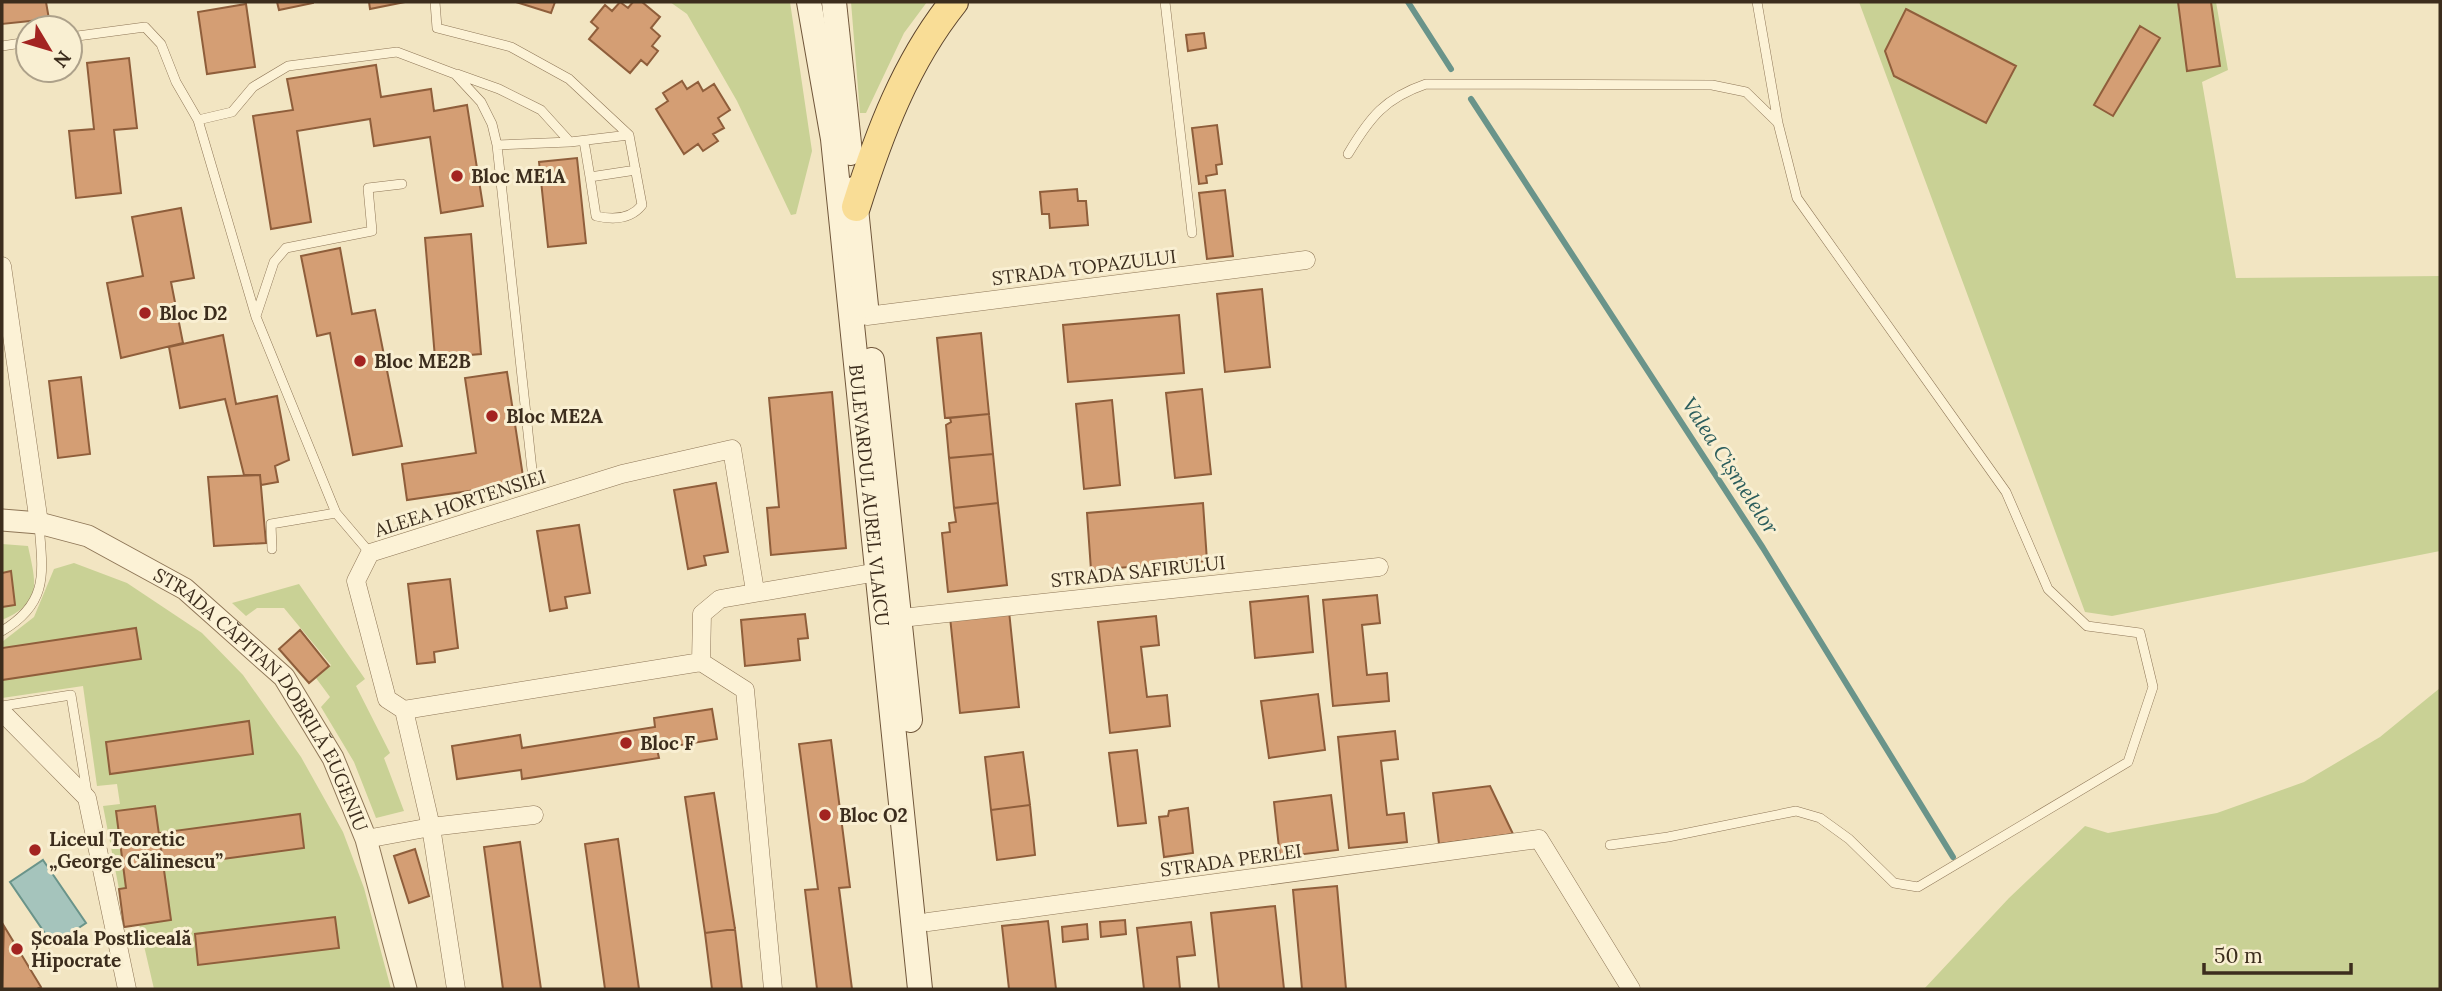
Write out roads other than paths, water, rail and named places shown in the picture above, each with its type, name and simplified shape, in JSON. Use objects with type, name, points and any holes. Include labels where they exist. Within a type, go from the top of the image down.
[{"type":"main road","name":"BULEVARDUL AUREL VLAICU","points":[[809,2],[833,139],[920,989]]},
{"type":"main road","name":"BULEVARDUL AUREL VLAICU","points":[[834,2],[901,618],[934,989]]},
{"type":"main road","points":[[856,207],[874,148],[900,88],[936,24],[954,2]]},
{"type":"street","name":"STRADA TOPAZULUI","points":[[867,316],[1306,260]]},
{"type":"street","points":[[2,266],[39,523]]},
{"type":"street","name":"ALEEA HORTENSIEI","points":[[456,989],[431,827],[404,710],[387,699],[356,580],[370,554],[622,474],[732,449],[755,592]]},
{"type":"street","name":"STRADA CĂPITAN DOBRILĂ EUGENIU","points":[[2,520],[39,523],[88,536],[186,589],[285,677],[333,758],[366,839],[406,989]]},
{"type":"street","name":"STRADA SAFIRULUI","points":[[901,618],[1379,567]]},
{"type":"street","points":[[701,662],[702,614],[720,599],[878,572]]},
{"type":"street","points":[[404,710],[701,662],[745,690],[773,989]]},
{"type":"street","points":[[2,712],[88,799],[127,989]]},
{"type":"street","points":[[366,839],[431,827],[534,815]]},
{"type":"street","name":"STRADA PERLEI","points":[[928,922],[1539,839],[1631,989]]},
{"type":"lane","points":[[435,2],[437,28],[511,47],[569,79],[629,135],[642,205],[635,214],[609,219],[596,216],[584,141]]},
{"type":"lane","points":[[1165,2],[1192,233]]},
{"type":"lane","points":[[1611,845],[1796,811],[1820,818],[1849,839],[1894,883],[1918,887],[2129,762],[2153,687],[2140,633],[2087,626],[2048,589],[2006,492],[1797,198],[1779,123],[1757,2]]},
{"type":"lane","points":[[84,35],[145,27],[161,44],[176,82],[198,120],[256,317],[337,513],[370,554]]},
{"type":"lane","points":[[198,120],[232,112],[253,88],[288,66],[397,52],[499,89],[541,110],[570,142]]},
{"type":"lane","points":[[455,74],[481,102],[492,124],[533,479]]},
{"type":"lane","points":[[1348,154],[1363,128],[1398,94],[1426,84],[1712,85],[1746,92],[1779,123]]},
{"type":"lane","points":[[496,145],[584,141],[629,135]]},
{"type":"lane","points":[[590,177],[636,170]]},
{"type":"lane","points":[[256,317],[274,262],[286,248],[372,231],[368,188],[402,184]]},
{"type":"lane","points":[[272,549],[271,524],[337,513]]},
{"type":"lane","points":[[2,631],[34,605],[43,579],[39,523]]},
{"type":"lane","points":[[2,706],[71,695],[88,799]]},
{"type":"water","points":[[43,860],[86,923],[53,945],[10,882]]},
{"type":"waterway","name":"Valea Cișmelelor","points":[[1408,2],[1451,69]]},
{"type":"waterway","name":"Valea Cișmelelor","points":[[1471,99],[1763,548],[1953,857]]},
{"type":"place","name":"Bloc ME1A","points":[[457,176]]},
{"type":"place","name":"Bloc D2","points":[[145,313]]},
{"type":"place","name":"Bloc ME2B","points":[[360,361]]},
{"type":"place","name":"Bloc ME2A","points":[[492,416]]},
{"type":"place","name":"Bloc F","points":[[626,743]]},
{"type":"place","name":"Bloc O2","points":[[825,815]]},
{"type":"place","name":"Liceul Teoretic „George Călinescu”","points":[[35,850]]},
{"type":"place","name":"Școala Postliceală Hipocrate","points":[[17,949]]}]
